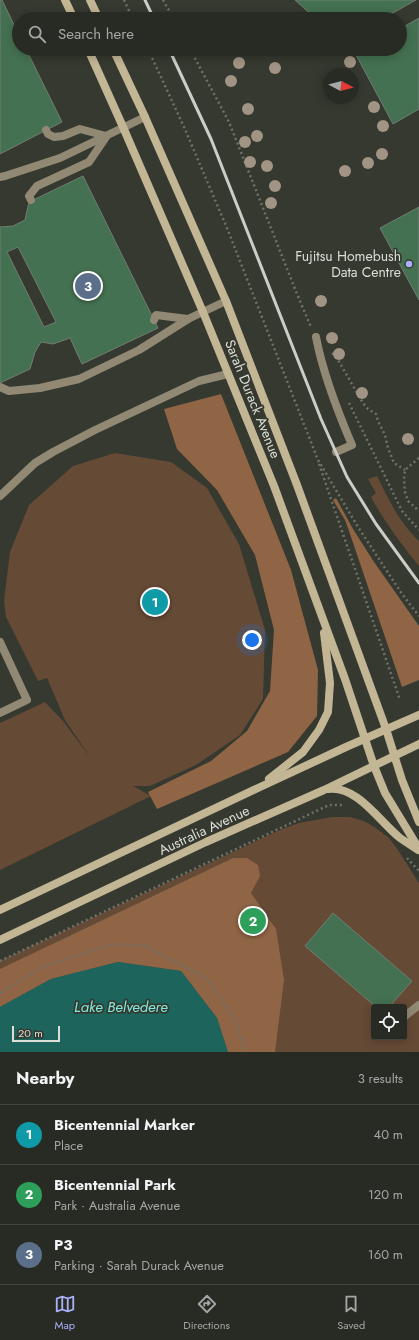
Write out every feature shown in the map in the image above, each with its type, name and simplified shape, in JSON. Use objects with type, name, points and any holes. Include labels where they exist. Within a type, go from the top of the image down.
[{"type":"street","points":[[65,0],[71,12]]},
{"type":"street","points":[[90,0],[96,12]]},
{"type":"street","name":"Sarah Durack Avenue","points":[[91,56],[203,312],[274,486],[345,679],[364,739],[385,793],[419,850]]},
{"type":"street","name":"Sarah Durack Avenue","points":[[116,56],[145,117],[226,301],[299,493],[386,729],[402,780],[419,822]]},
{"type":"street","points":[[258,788],[303,752],[319,730],[328,712],[330,683],[323,620]]},
{"type":"street","name":"Australia Avenue","points":[[0,910],[258,788],[419,715]]},
{"type":"street","name":"Australia Avenue","points":[[0,940],[206,842],[324,790],[419,744]]},
{"type":"street","points":[[324,790],[335,788],[348,792],[364,803],[400,838],[419,850]]},
{"type":"lane","points":[[2,178],[60,158],[106,136],[123,126],[145,117]]},
{"type":"lane","points":[[46,130],[48,134],[54,137],[63,136],[80,129],[106,136]]},
{"type":"lane","points":[[31,200],[29,196],[37,186],[89,162],[106,136]]},
{"type":"lane","points":[[0,387],[9,391],[40,388],[79,379],[138,350],[188,319],[226,301]]},
{"type":"lane","points":[[154,320],[156,315],[188,319]]},
{"type":"lane","points":[[316,337],[320,356],[339,412],[352,444],[336,452]]},
{"type":"lane","points":[[0,496],[35,463],[53,452],[95,430],[199,381],[228,374]]},
{"type":"lane","points":[[0,642],[27,700],[0,713]]},
{"type":"lane","points":[[407,1014],[419,1005]]},
{"type":"path","points":[[124,0],[130,12]]},
{"type":"path","points":[[163,0],[170,12]]},
{"type":"path","points":[[151,56],[184,127],[227,228],[318,460],[400,700]]},
{"type":"path","points":[[194,56],[229,122],[297,294],[316,337],[338,360],[363,403],[368,409],[376,414],[385,435],[394,463],[405,470]]},
{"type":"path","points":[[349,403],[402,511],[419,530]]},
{"type":"path","points":[[419,458],[405,470],[404,479],[405,492],[408,501],[419,511]]},
{"type":"path","points":[[318,460],[358,527],[402,594],[419,616]]},
{"type":"path","points":[[0,961],[329,805],[342,805],[350,807]]},
{"type":"path","points":[[0,993],[42,967],[112,944],[146,946],[208,979],[236,1022],[245,1052]]},
{"type":"shaded area","points":[[221,394],[291,570],[318,670],[317,716],[288,752],[157,809],[148,792],[211,761],[247,731],[270,691],[274,630],[255,555],[217,490],[177,449],[164,409]]},
{"type":"shaded area","points":[[115,453],[171,462],[207,488],[239,544],[265,630],[263,699],[240,735],[196,765],[150,786],[133,786],[151,796],[0,870],[0,723],[45,702],[63,721],[90,757],[65,720],[47,678],[38,681],[6,617],[4,601],[10,552],[29,505],[73,466]]},
{"type":"shaded area","points":[[377,476],[400,518],[419,541],[419,566],[381,515],[371,497],[376,493],[368,479]]},
{"type":"shaded area","points":[[336,498],[353,529],[374,562],[419,626],[419,680],[402,687],[345,520],[333,500]]},
{"type":"shaded area","points":[[332,817],[350,817],[364,821],[389,838],[419,883],[419,1052],[0,1052],[0,961],[282,829],[299,823]]},
{"type":"shaded area","points":[[233,858],[247,858],[258,865],[260,876],[251,893],[276,929],[284,980],[275,1052],[228,1052],[217,1018],[181,971],[118,962],[51,979],[0,1007],[0,969]]},
{"type":"water","name":"Lake Belvedere","points":[[118,962],[181,971],[217,1018],[228,1052],[0,1052],[0,1007],[51,979]]},
{"type":"building","points":[[0,0],[2,0],[12,21],[12,56],[29,56],[62,122],[0,154]]},
{"type":"building","points":[[295,0],[416,0],[395,12],[308,12]]},
{"type":"building","points":[[419,18],[419,109],[393,124],[357,56],[407,56],[407,25]]},
{"type":"building","points":[[83,176],[158,328],[82,364],[70,338],[53,344],[41,342],[35,352],[30,369],[0,383],[0,227],[13,226],[25,220],[29,202]],"holes":[[[18,247],[56,322],[44,327],[7,252]]]},
{"type":"building","name":"Fujitsu Homebush Data Centre","points":[[419,207],[419,300],[380,228]]},
{"type":"building","points":[[333,913],[412,981],[392,1004],[373,1004],[305,946]]},
{"type":"railway","points":[[145,0],[151,12]]},
{"type":"railway","points":[[172,56],[211,139],[321,419],[347,477],[376,524],[419,583]]},
{"type":"place","name":"Fujitsu Homebush Data Centre","points":[[409,264]]},
{"type":"place","name":"P3","points":[[88,286]]},
{"type":"place","name":"Bicentennial Marker","points":[[155,602]]},
{"type":"place","name":"Bicentennial Park","points":[[253,921]]}]
